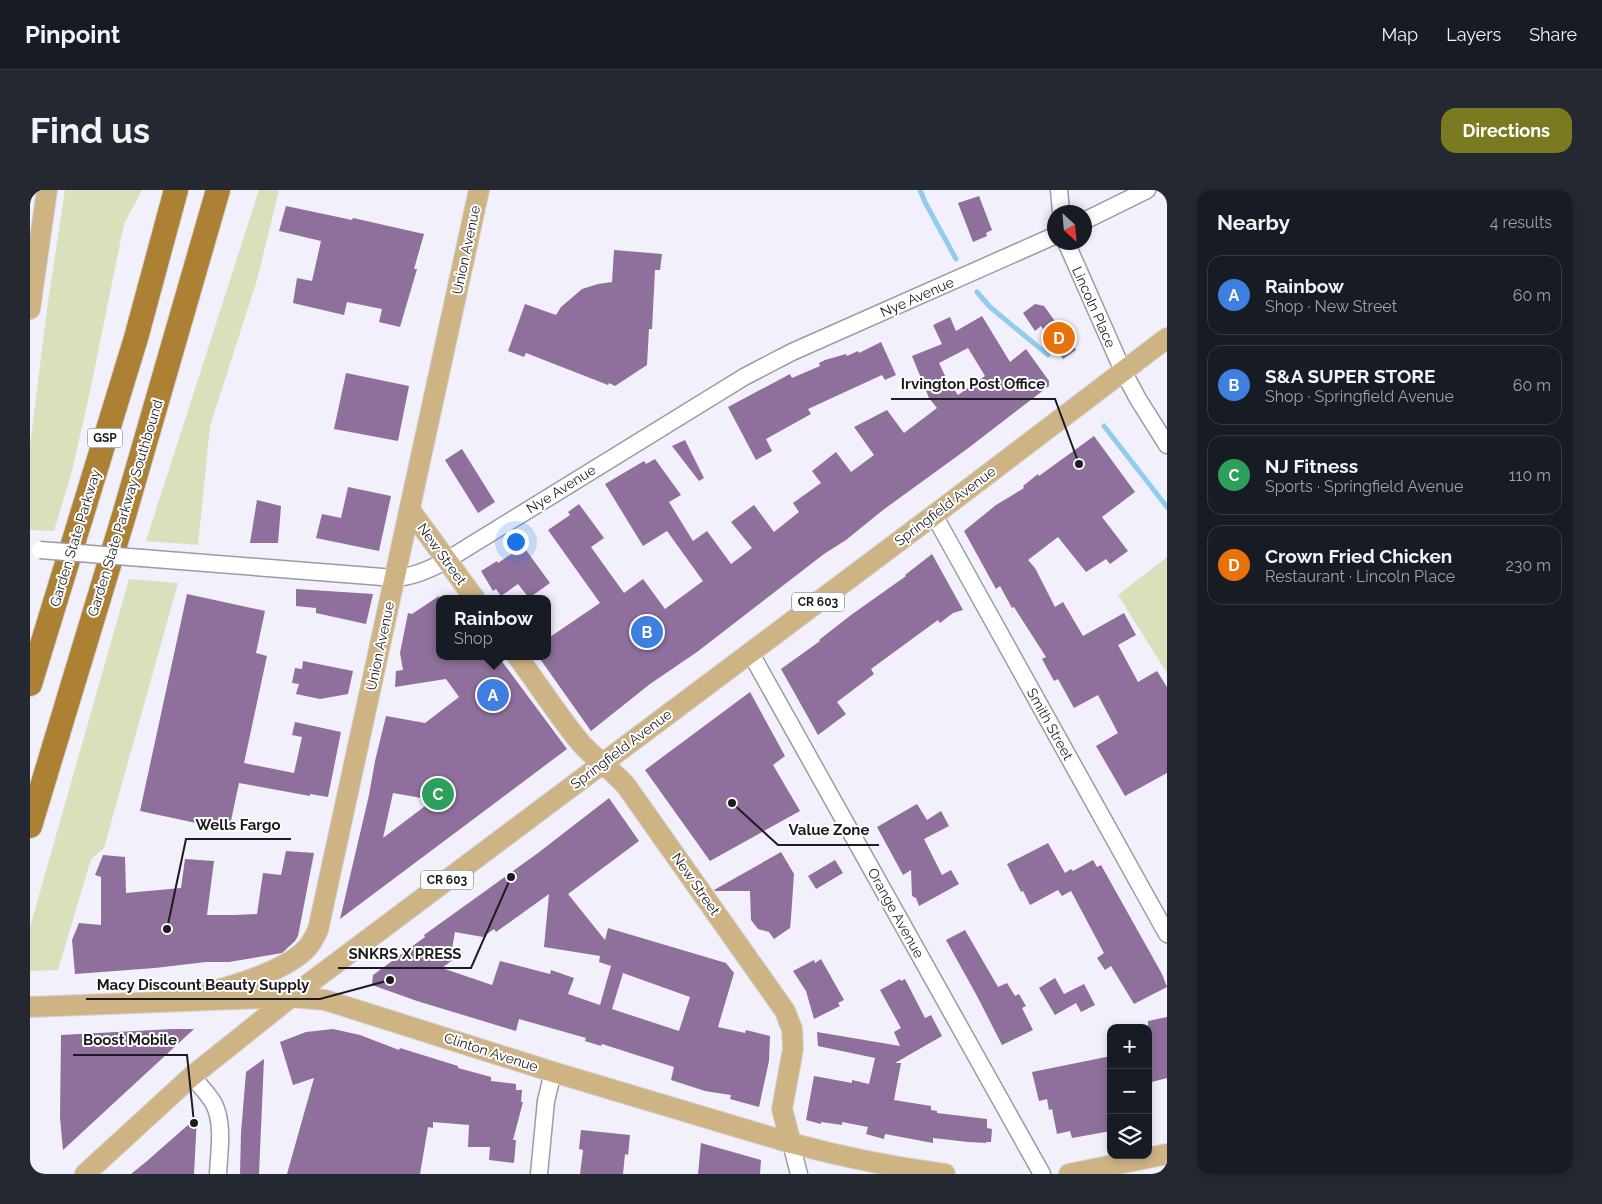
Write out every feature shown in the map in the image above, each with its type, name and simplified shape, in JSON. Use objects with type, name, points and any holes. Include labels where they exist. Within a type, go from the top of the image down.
[{"type":"highway","name":"Garden State Parkway","points":[[30,684],[136,338],[176,190]]},
{"type":"highway","name":"Garden State Parkway Southbound","points":[[30,826],[219,195]]},
{"type":"main road","points":[[30,309],[47,190]]},
{"type":"main road","name":"Union Avenue","points":[[164,1003],[208,993],[274,970],[301,954],[314,938],[321,920],[479,190]]},
{"type":"main road","name":"Springfield Avenue","points":[[85,1174],[192,1076],[291,998],[1167,338]]},
{"type":"main road","name":"New Street","points":[[410,510],[472,595]]},
{"type":"main road","name":"New Street","points":[[520,660],[579,741],[619,777],[627,787],[785,1011],[792,1029],[794,1049],[782,1108],[791,1143]]},
{"type":"main road","name":"Clinton Avenue","points":[[30,1007],[314,998],[791,1143],[878,1164],[945,1174]]},
{"type":"main road","points":[[1069,1174],[1167,1154]]},
{"type":"street","points":[[1059,190],[1060,205]]},
{"type":"street","points":[[1092,218],[1147,190]]},
{"type":"street","name":"Nye Avenue","points":[[35,550],[395,578],[421,572],[447,560],[744,376],[792,352],[1047,239]]},
{"type":"street","name":"Lincoln Place","points":[[1069,250],[1123,371],[1167,445]]},
{"type":"street","name":"Smith Street","points":[[934,515],[1167,934]]},
{"type":"street","name":"Orange Avenue","points":[[750,652],[1042,1174]]},
{"type":"street","points":[[539,1174],[546,1101],[553,1072]]},
{"type":"street","points":[[192,1076],[209,1096],[217,1112],[219,1128],[218,1174]]},
{"type":"street","points":[[791,1143],[800,1174]]},
{"type":"green space","points":[[65,190],[142,190],[124,224],[72,471],[54,531],[30,530],[30,446],[47,309]]},
{"type":"green space","points":[[259,190],[279,190],[257,280],[210,426],[198,545],[146,541]]},
{"type":"green space","points":[[1167,557],[1167,673],[1118,595]]},
{"type":"green space","points":[[129,579],[178,583],[104,848],[91,859],[58,970],[30,971],[30,927]]},
{"type":"building","points":[[979,196],[992,230],[986,233],[987,236],[973,242],[958,203]]},
{"type":"building","points":[[286,206],[352,220],[353,218],[424,234],[414,269],[417,269],[400,327],[379,322],[382,309],[347,302],[344,315],[293,303],[297,278],[312,281],[321,241],[279,231]]},
{"type":"building","points":[[614,250],[662,254],[660,270],[655,270],[652,329],[649,329],[647,365],[615,386],[526,353],[524,357],[508,351],[525,304],[556,315],[561,307],[582,289],[612,282]]},
{"type":"building","points":[[1035,304],[1044,306],[1076,350],[1063,359],[1041,326],[1035,331],[1023,313]]},
{"type":"building","points":[[982,316],[1010,362],[1026,349],[1049,381],[1049,386],[883,510],[846,540],[824,554],[697,652],[650,684],[591,731],[541,660],[551,660],[551,636],[600,603],[548,530],[570,515],[568,512],[579,504],[604,538],[591,547],[624,593],[643,579],[665,609],[703,581],[667,531],[643,546],[605,484],[644,461],[646,464],[655,459],[681,495],[669,502],[693,541],[707,531],[731,564],[752,548],[731,522],[754,505],[774,532],[799,512],[793,503],[821,483],[812,471],[836,452],[851,472],[874,455],[854,427],[887,410],[904,433],[937,408],[929,398],[912,356],[942,344],[933,325],[950,317],[956,331]],"holes":[[[968,348],[985,376],[958,395],[946,378],[939,363]]]},
{"type":"building","points":[[881,342],[896,375],[885,380],[882,375],[808,409],[811,414],[766,439],[772,451],[756,460],[728,407],[790,374],[792,378],[820,366],[819,363],[825,360],[846,354],[847,356],[858,351],[859,353]]},
{"type":"building","points":[[346,373],[409,386],[398,441],[334,429]]},
{"type":"building","points":[[1094,436],[1135,492],[1102,517],[1128,551],[1110,564],[1106,559],[1086,572],[1058,537],[1028,560],[1035,568],[1055,607],[1063,602],[1083,636],[1124,613],[1136,635],[1118,645],[1138,682],[1157,671],[1167,687],[1167,773],[1125,796],[1096,746],[1118,733],[1098,695],[1074,708],[1058,679],[1054,681],[1042,659],[1046,657],[1014,607],[1012,608],[1000,586],[996,589],[964,531],[996,505],[1024,488],[1023,486],[1038,474],[1039,476]]},
{"type":"building","points":[[685,440],[704,478],[699,481],[672,446]]},
{"type":"building","points":[[462,449],[495,502],[478,513],[445,460]]},
{"type":"building","points":[[348,487],[391,496],[379,551],[316,538],[322,514],[341,518]]},
{"type":"building","points":[[257,500],[281,506],[278,543],[250,543]]},
{"type":"building","points":[[523,546],[550,583],[533,595],[527,595],[518,584],[500,595],[496,589],[493,591],[481,571],[497,561],[498,563]]},
{"type":"building","points":[[932,554],[963,610],[953,613],[940,623],[938,620],[871,669],[874,674],[837,702],[846,714],[818,735],[781,669],[820,641],[851,615],[906,576]]},
{"type":"building","points":[[296,589],[373,594],[366,624],[316,613],[316,608],[296,606]]},
{"type":"building","points":[[187,594],[265,611],[256,653],[267,656],[244,763],[294,773],[302,737],[292,735],[295,722],[341,732],[328,797],[310,794],[310,796],[239,783],[229,830],[140,811]]},
{"type":"building","points":[[436,598],[436,660],[501,660],[567,749],[340,919],[386,716],[425,723],[459,697],[446,679],[395,687],[396,671],[403,670],[400,653],[408,613],[412,614]],"holes":[[[393,793],[433,800],[383,838]]]},
{"type":"building","points":[[303,661],[353,671],[348,694],[320,699],[296,694],[299,684],[292,683],[295,668],[302,669]]},
{"type":"building","points":[[750,692],[785,756],[773,765],[800,811],[710,861],[645,770]]},
{"type":"building","points":[[609,798],[639,841],[568,894],[605,940],[608,928],[726,963],[734,973],[718,1027],[745,1033],[746,1030],[770,1036],[769,1061],[759,1107],[730,1099],[731,1095],[705,1091],[671,1080],[674,1067],[602,1044],[601,1046],[585,1041],[586,1038],[519,1019],[516,1031],[417,1001],[372,985],[373,975],[425,937],[424,935],[538,853]],"holes":[[[549,894],[544,947],[600,956],[599,962],[611,966],[600,1005],[568,994],[574,978],[551,970],[550,974],[500,961],[492,985],[442,968],[463,952],[452,949],[455,932],[483,937],[494,929],[496,932]],[[623,973],[690,997],[679,1031],[612,1009]]]},
{"type":"building","points":[[917,804],[927,820],[941,811],[949,826],[924,839],[942,875],[951,870],[959,884],[919,906],[916,898],[912,896],[911,870],[903,875],[877,827]]},
{"type":"building","points":[[1048,843],[1065,873],[1071,869],[1073,871],[1093,860],[1097,867],[1101,865],[1162,974],[1167,987],[1134,1004],[1111,966],[1105,970],[1097,958],[1104,953],[1071,891],[1062,896],[1058,890],[1030,905],[1007,864]]},
{"type":"building","points":[[286,851],[314,853],[298,936],[282,953],[229,962],[206,962],[75,974],[72,940],[79,923],[101,925],[101,877],[95,875],[103,855],[125,857],[126,893],[181,888],[185,859],[214,861],[207,915],[235,915],[257,914],[263,873],[281,875]]},
{"type":"building","points":[[781,852],[794,874],[791,918],[790,928],[774,939],[769,932],[758,929],[751,920],[750,891],[714,890]]},
{"type":"building","points":[[835,860],[843,873],[816,889],[808,876]]},
{"type":"building","points":[[965,930],[998,987],[1007,983],[1015,996],[1019,994],[1026,1006],[1022,1008],[1033,1030],[1002,1045],[946,940]]},
{"type":"building","points":[[821,959],[844,1000],[838,1003],[840,1006],[814,1019],[806,991],[793,971],[814,960],[815,963]]},
{"type":"building","points":[[1055,978],[1064,994],[1084,984],[1095,1005],[1081,1012],[1076,1003],[1055,1015],[1039,988]]},
{"type":"building","points":[[900,979],[901,981],[905,979],[925,1018],[931,1015],[942,1036],[895,1063],[901,1063],[894,1100],[931,1106],[931,1110],[937,1111],[937,1113],[987,1119],[987,1128],[992,1129],[991,1142],[968,1142],[933,1138],[933,1143],[885,1134],[884,1139],[866,1134],[868,1127],[842,1122],[842,1125],[821,1122],[821,1124],[806,1120],[814,1076],[852,1083],[852,1080],[869,1084],[875,1058],[818,1046],[817,1032],[900,1046],[894,1032],[901,1028],[880,990]]},
{"type":"building","points":[[1167,1017],[1167,1078],[1152,1082],[1152,1024],[1148,1024],[1148,1021]]},
{"type":"building","points":[[194,1029],[63,1150],[60,1118],[61,1035]]},
{"type":"building","points":[[333,1029],[360,1035],[399,1050],[400,1048],[458,1066],[458,1068],[491,1077],[491,1081],[516,1084],[516,1090],[522,1090],[521,1102],[523,1102],[513,1140],[516,1140],[514,1163],[489,1160],[490,1147],[468,1147],[469,1125],[433,1122],[433,1128],[428,1127],[420,1174],[287,1174],[314,1078],[293,1085],[280,1042],[306,1032]]},
{"type":"building","points":[[1107,1057],[1107,1132],[1072,1138],[1070,1131],[1057,1134],[1052,1109],[1049,1110],[1047,1099],[1039,1101],[1032,1072]]},
{"type":"building","points":[[264,1059],[259,1174],[240,1174],[246,1072]]},
{"type":"building","points":[[197,1117],[194,1174],[131,1174],[147,1161]]},
{"type":"building","points":[[581,1130],[630,1135],[628,1155],[625,1154],[623,1174],[580,1174],[583,1150],[579,1149]]},
{"type":"building","points":[[701,1143],[761,1160],[760,1174],[698,1174]]},
{"type":"waterway","points":[[920,190],[956,259]]},
{"type":"waterway","points":[[977,292],[990,307],[1048,355]]},
{"type":"waterway","points":[[1104,426],[1167,507]]},
{"type":"place","name":"Crown Fried Chicken","points":[[1059,338]]},
{"type":"place","name":"Irvington Post Office","points":[[1079,464]]},
{"type":"place","name":"S&A SUPER STORE","points":[[647,632]]},
{"type":"place","name":"Rainbow","points":[[493,695]]},
{"type":"place","name":"NJ Fitness","points":[[438,794]]},
{"type":"place","name":"Value Zone","points":[[732,803]]},
{"type":"place","name":"SNKRS X PRESS","points":[[511,877]]},
{"type":"place","name":"Wells Fargo","points":[[167,929]]},
{"type":"place","name":"Macy Discount Beauty Supply","points":[[390,980]]},
{"type":"place","name":"Boost Mobile","points":[[194,1123]]}]
